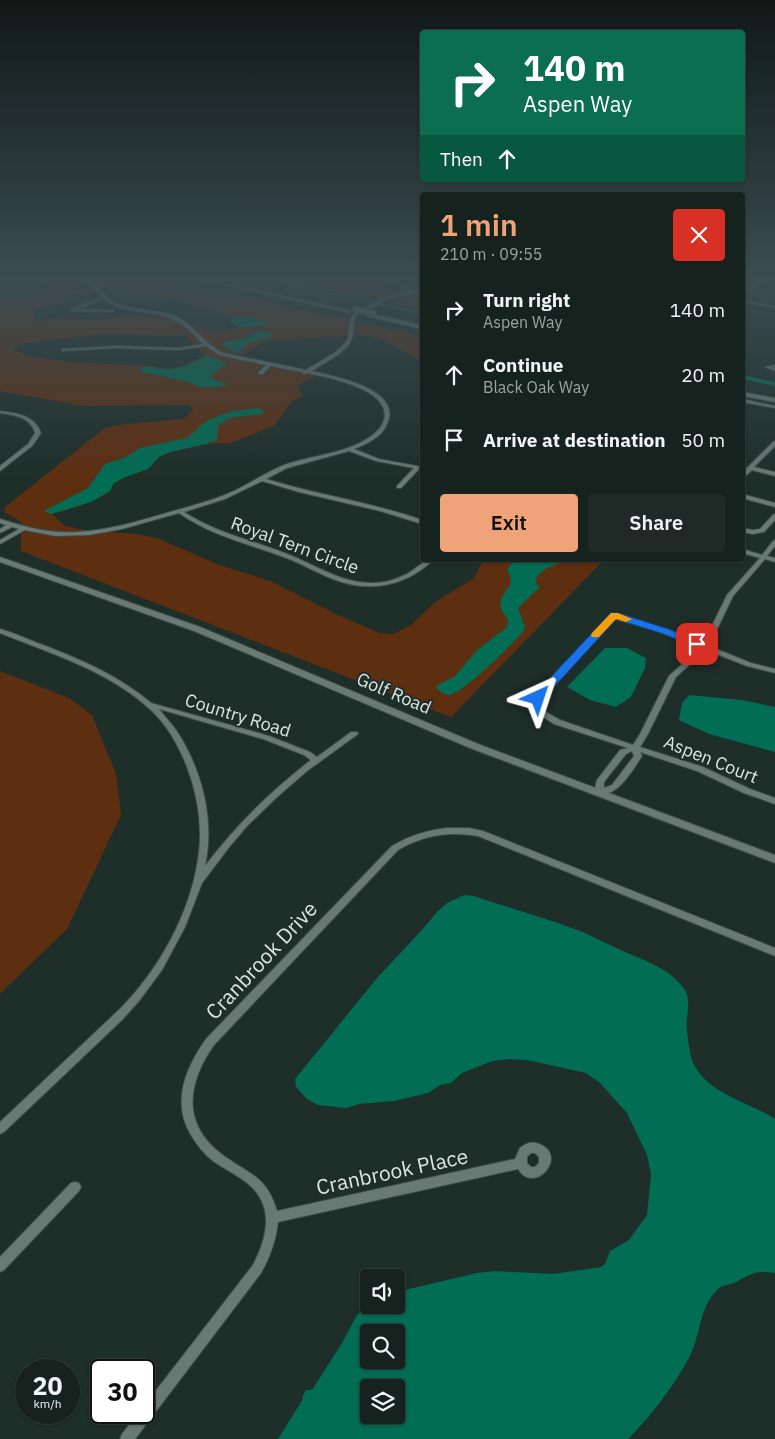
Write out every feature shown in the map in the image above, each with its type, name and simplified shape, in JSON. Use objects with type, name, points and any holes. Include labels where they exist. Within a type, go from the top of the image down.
[{"type":"main road","points":[[745,390],[775,396]]},
{"type":"main road","points":[[745,395],[775,400]]},
{"type":"main road","name":"Golf Road","points":[[0,559],[238,646],[453,738],[775,858]]},
{"type":"street","points":[[64,350],[116,347],[178,349],[198,346]]},
{"type":"street","points":[[0,521],[24,529],[53,534],[90,533],[179,511],[222,498],[298,463],[349,449],[372,438],[383,428],[388,414],[383,401],[373,393],[354,384],[221,354],[208,346]]},
{"type":"street","points":[[305,372],[336,354],[345,346]]},
{"type":"street","points":[[261,373],[268,365]]},
{"type":"street","points":[[775,366],[767,367],[775,370]]},
{"type":"street","points":[[745,401],[775,407]]},
{"type":"street","points":[[0,412],[21,416],[31,421],[36,426],[38,433],[30,445],[0,469]]},
{"type":"street","points":[[745,474],[775,443]]},
{"type":"street","points":[[349,449],[378,460],[420,467]]},
{"type":"street","points":[[399,487],[420,467]]},
{"type":"street","points":[[751,468],[775,474]]},
{"type":"street","points":[[261,479],[299,491],[381,509],[420,521]]},
{"type":"street","points":[[745,497],[775,505]]},
{"type":"street","name":"Royal Tern Circle","points":[[179,511],[209,530],[285,556],[352,584],[373,585],[395,581],[418,570],[428,562]]},
{"type":"street","points":[[745,531],[762,531],[775,516]]},
{"type":"street","points":[[0,532],[11,525]]},
{"type":"street","points":[[0,542],[24,529]]},
{"type":"street","points":[[0,532],[10,537]]},
{"type":"street","points":[[635,748],[638,756],[615,787],[600,794],[600,782],[623,752],[635,748],[673,676],[705,647],[730,595],[756,567],[775,542]]},
{"type":"street","points":[[745,552],[775,560]]},
{"type":"street","name":"Aspen Court","points":[[705,647],[668,632],[614,616],[539,696],[537,702],[543,713],[552,719],[700,769],[747,791],[775,801]]},
{"type":"street","name":"Country Road","points":[[0,631],[98,671],[134,692],[149,705],[177,737],[186,753],[199,788],[204,827],[197,884]]},
{"type":"street","points":[[705,647],[749,665],[775,671]]},
{"type":"street","name":"Country Road","points":[[149,705],[211,721],[286,745],[313,756],[316,760]]},
{"type":"street","points":[[0,1129],[141,993],[170,946],[197,884],[230,840],[279,790],[316,760],[354,734]]},
{"type":"street","name":"Cranbrook Drive","points":[[127,1439],[257,1269],[270,1243],[272,1218],[267,1200],[258,1185],[214,1155],[196,1134],[187,1108],[187,1090],[190,1074],[198,1057],[210,1042],[387,855],[408,840],[422,834],[447,830],[472,832],[488,836],[775,952]]},
{"type":"street","name":"Cranbrook Place","points":[[272,1218],[520,1163]]},
{"type":"street","points":[[0,1266],[75,1187]]},
{"type":"shaded area","points":[[0,346],[17,346],[12,349],[27,356],[69,362],[153,366],[167,369],[180,367],[206,356],[196,346],[256,346],[240,356],[321,372],[297,386],[303,396],[292,401],[274,426],[231,443],[206,444],[170,452],[159,457],[148,469],[125,477],[113,484],[110,491],[105,495],[80,506],[52,514],[65,526],[157,538],[217,564],[270,581],[340,616],[380,633],[393,634],[411,625],[435,602],[473,579],[483,562],[602,562],[451,717],[21,551],[21,522],[4,512],[5,507],[105,428],[125,424],[184,419],[193,410],[189,405],[83,406],[0,391]]},
{"type":"shaded area","points":[[223,346],[245,346],[239,353]]},
{"type":"shaded area","points":[[395,346],[420,346],[420,360]]},
{"type":"shaded area","points":[[207,356],[226,362],[225,365],[211,375],[214,380],[228,384],[218,387],[199,387],[189,382],[142,372],[139,369],[147,367],[177,368]]},
{"type":"shaded area","points":[[258,408],[264,411],[263,414],[229,418],[218,426],[217,440],[170,452],[159,457],[148,469],[125,477],[113,484],[110,491],[91,502],[51,514],[44,511],[88,488],[105,464],[124,458],[140,448],[187,438],[205,422],[218,416],[233,411]]},
{"type":"shaded area","points":[[514,562],[561,562],[545,569],[537,576],[536,584],[540,587],[518,608],[525,627],[522,633],[487,668],[465,686],[449,695],[443,694],[436,687],[455,676],[476,651],[507,627],[508,620],[500,603],[504,593],[510,586],[511,579],[507,569]]},
{"type":"shaded area","points":[[605,648],[627,648],[646,658],[645,668],[631,697],[616,707],[590,700],[567,687]]},
{"type":"shaded area","points":[[0,671],[69,698],[92,715],[116,774],[121,815],[67,929],[0,994]]},
{"type":"shaded area","points":[[689,695],[742,700],[775,707],[775,752],[709,734],[679,720],[682,703]]},
{"type":"shaded area","points":[[464,895],[474,896],[580,931],[665,971],[679,982],[687,995],[688,1041],[691,1057],[697,1069],[715,1088],[775,1119],[775,1273],[754,1273],[718,1289],[707,1304],[694,1348],[684,1367],[662,1400],[628,1439],[278,1439],[303,1399],[302,1397],[306,1390],[312,1390],[360,1312],[405,1314],[405,1290],[477,1273],[495,1271],[553,1274],[601,1267],[605,1264],[610,1251],[629,1240],[647,1215],[651,1174],[647,1155],[627,1113],[600,1083],[586,1073],[527,1060],[492,1061],[462,1073],[451,1083],[440,1085],[428,1093],[394,1101],[359,1104],[346,1108],[318,1105],[307,1099],[296,1087],[295,1079],[377,978],[447,903]]},
{"type":"waterway","points":[[745,378],[775,384]]},
{"type":"slow traffic","points":[[596,635],[614,616],[626,619]]},
{"type":"route","points":[[538,698],[614,616],[668,632],[697,644]]}]
